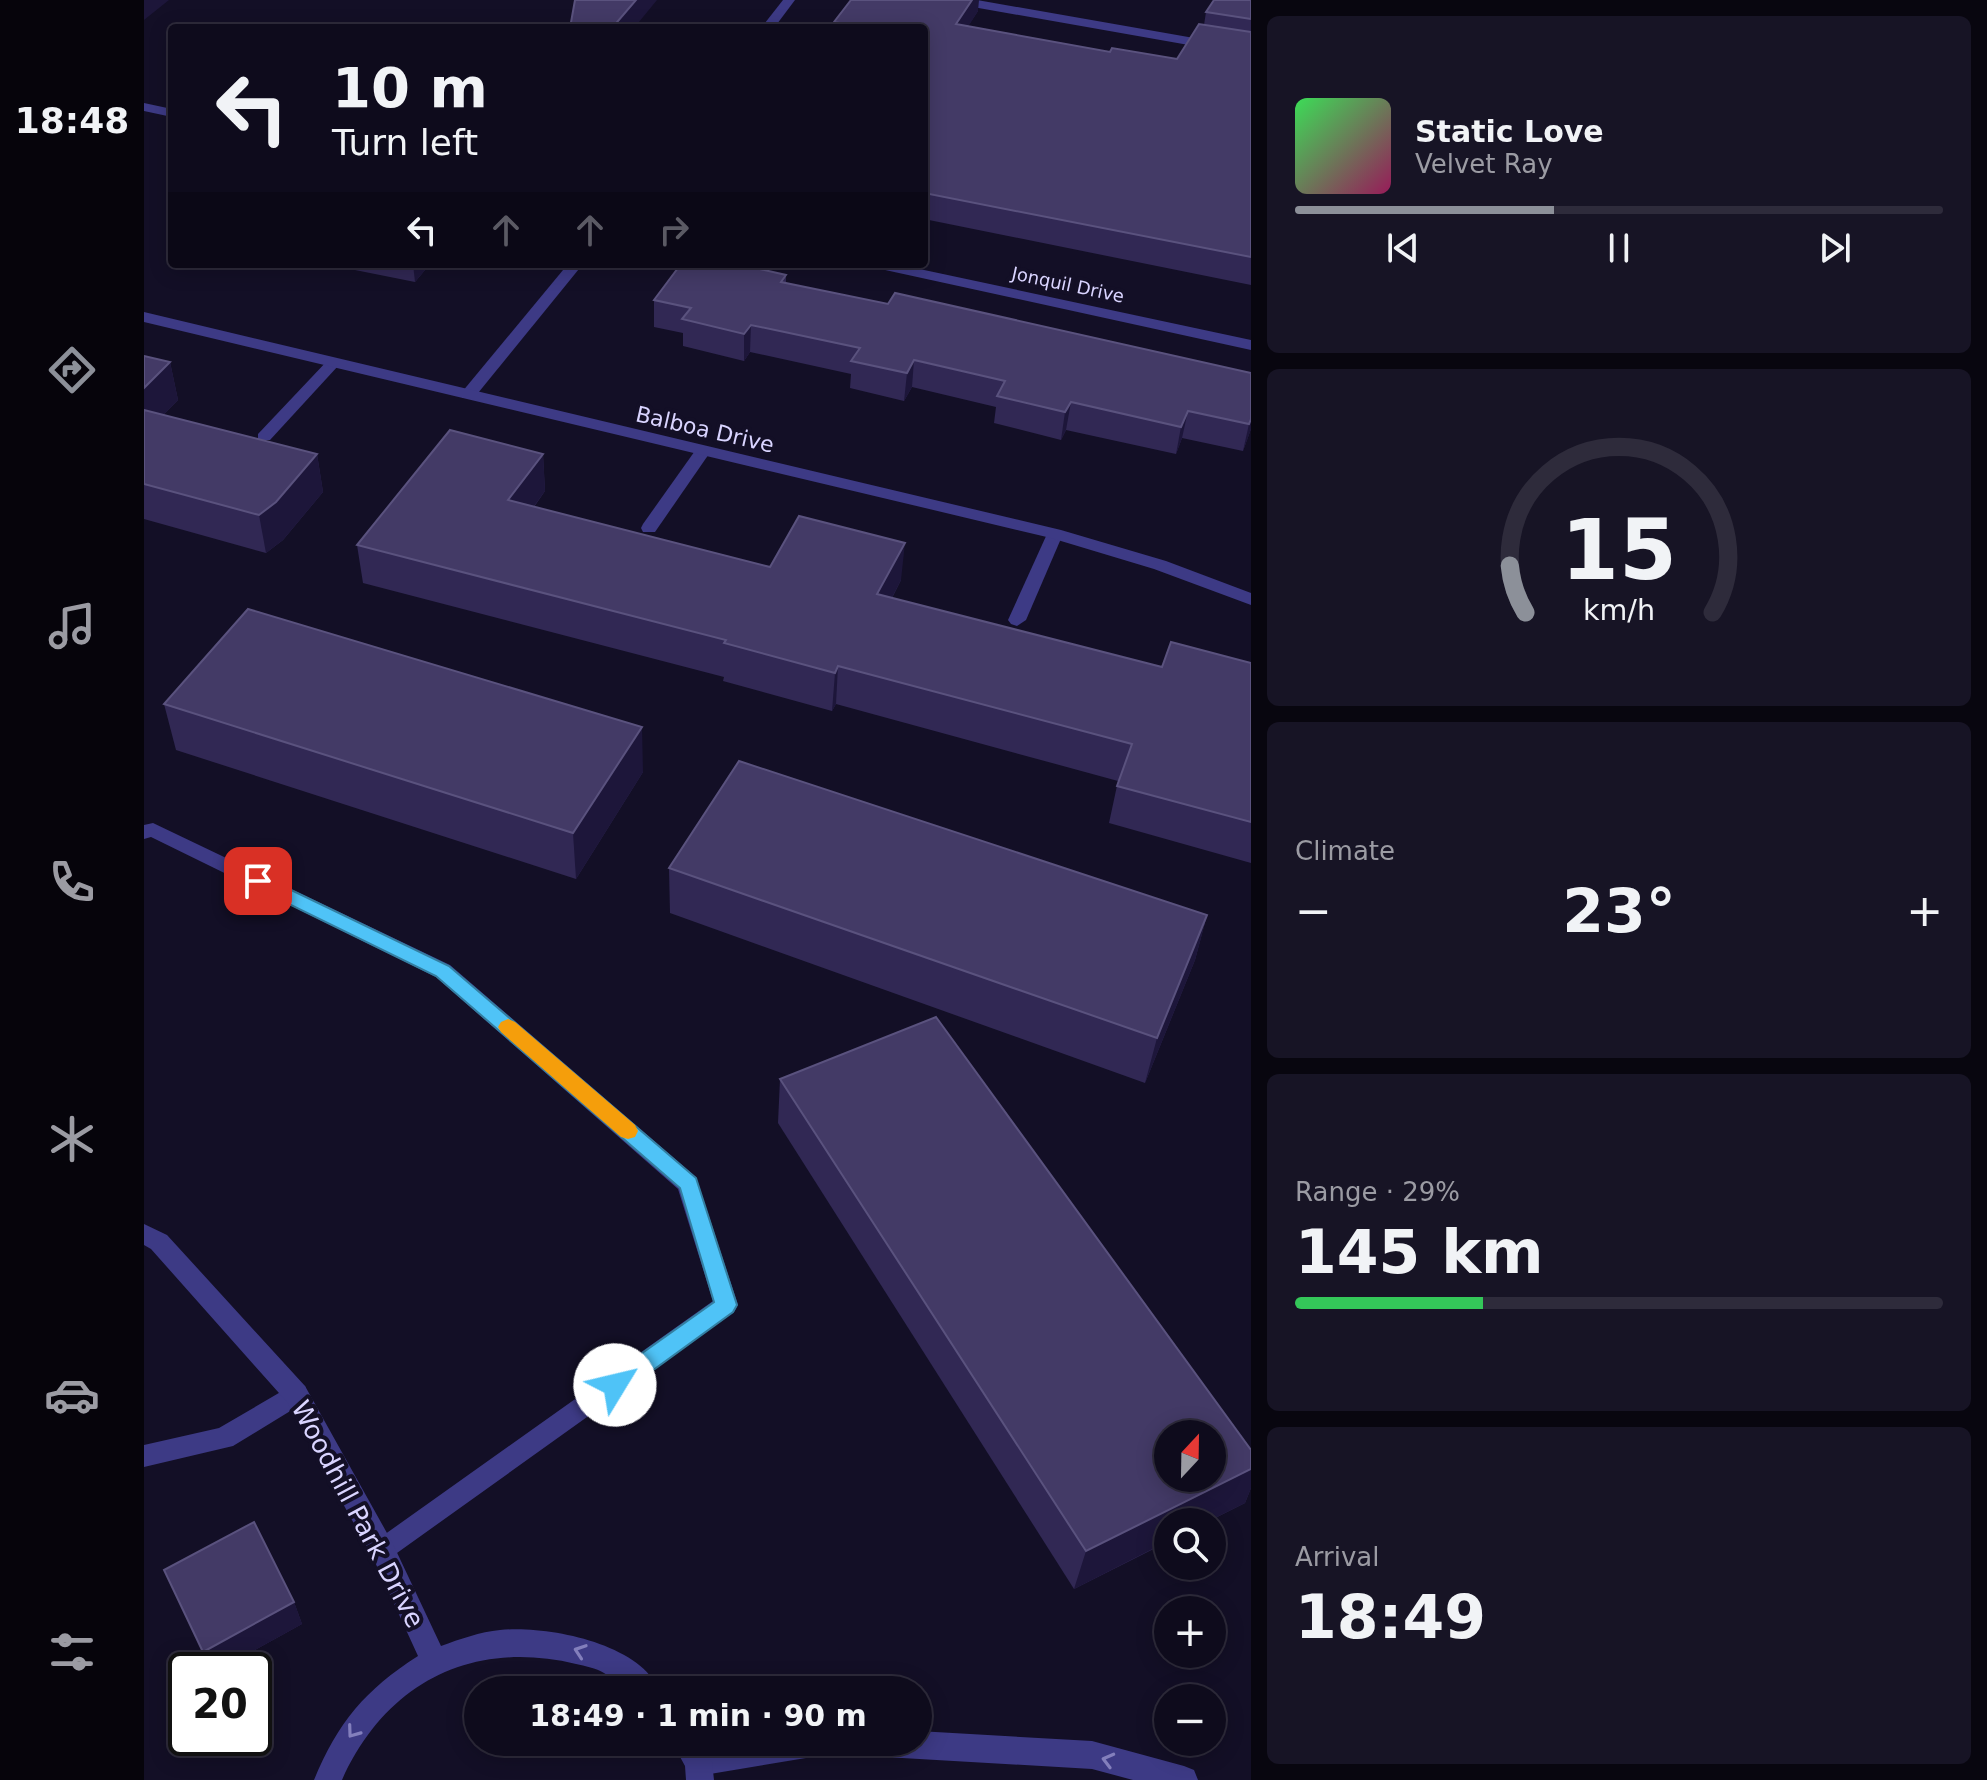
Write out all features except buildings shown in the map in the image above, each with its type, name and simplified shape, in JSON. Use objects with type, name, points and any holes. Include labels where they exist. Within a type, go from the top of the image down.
[{"type":"street","points":[[770,24],[789,0]]},
{"type":"street","points":[[956,0],[1251,52]]},
{"type":"street","points":[[144,107],[168,112]]},
{"type":"street","points":[[468,395],[573,268]]},
{"type":"street","name":"Jonquil Drive","points":[[895,268],[1251,345]]},
{"type":"street","name":"Balboa Drive","points":[[144,317],[1055,534],[1160,565],[1251,599]]},
{"type":"street","points":[[264,437],[333,363]]},
{"type":"street","points":[[649,528],[703,451]]},
{"type":"street","points":[[1017,620],[1055,534]]},
{"type":"street","points":[[144,832],[153,830],[443,971],[688,1184],[726,1305],[383,1551]]},
{"type":"street","name":"Woodhill Park Drive","points":[[144,1234],[159,1242],[296,1394],[383,1551],[434,1660]]},
{"type":"street","points":[[144,1456],[224,1438],[296,1394]]},
{"type":"street","points":[[328,1780],[335,1757],[377,1700],[434,1660],[486,1643],[551,1642],[612,1662],[629,1676]]},
{"type":"street","points":[[694,1761],[812,1743],[902,1744],[1092,1755],[1184,1780]]},
{"type":"slow traffic","points":[[508,1027],[628,1131]]},
{"type":"route","points":[[258,881],[443,971],[688,1184],[726,1305],[615,1385]]}]
